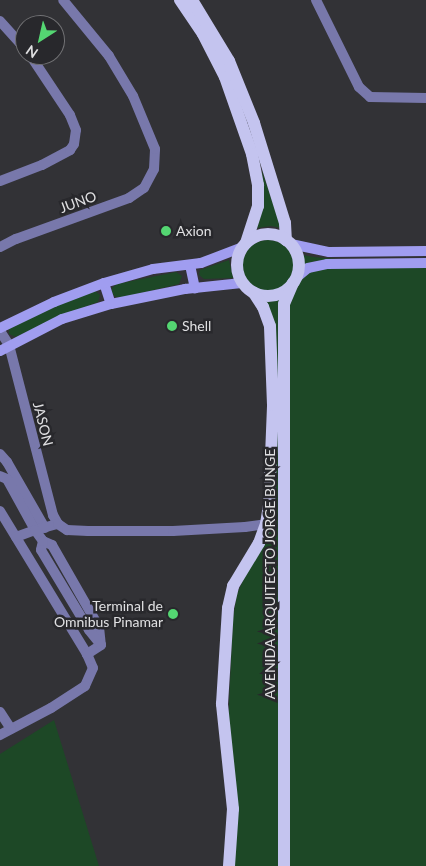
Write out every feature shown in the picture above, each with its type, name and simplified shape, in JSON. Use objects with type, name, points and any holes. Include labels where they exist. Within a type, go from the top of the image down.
[{"type":"main road","points":[[180,0],[203,34],[225,77],[252,154],[258,185],[258,206],[237,265],[242,283],[254,293],[271,296],[280,294],[308,268],[321,265],[426,263]]},
{"type":"main road","points":[[192,0],[229,61],[254,123],[285,223],[288,242],[298,260],[295,280]]},
{"type":"main road","points":[[0,330],[54,302],[104,283],[153,270],[202,263],[265,234],[276,235],[288,242],[329,252],[426,251]]},
{"type":"main road","points":[[190,265],[195,288]]},
{"type":"main road","name":"AVENIDA ARQUITECTO JORGE BUNGE","points":[[284,866],[284,304],[295,280]]},
{"type":"main road","points":[[104,283],[111,304]]},
{"type":"main road","points":[[4,348],[62,319],[111,304],[134,298],[195,288],[242,283]]},
{"type":"main road","name":"AVENIDA ARQUITECTO JORGE BUNGE","points":[[229,866],[233,809],[222,704],[228,608],[233,586],[259,543],[266,524],[269,506],[273,405],[270,326],[264,307],[254,293]]},
{"type":"street","name":"JUNO","points":[[0,247],[16,239],[129,198],[144,188],[154,169],[155,149],[132,96],[109,56],[63,0]]},
{"type":"street","points":[[316,0],[359,87],[364,92],[370,97],[426,98]]},
{"type":"street","points":[[0,21],[15,38]]},
{"type":"street","points":[[0,181],[42,165],[70,150],[74,144],[76,130],[70,115],[37,65]]},
{"type":"street","name":"JASON","points":[[0,330],[53,515],[58,524]]},
{"type":"street","points":[[0,454],[7,462],[40,529],[43,541],[52,545],[99,627],[101,645],[87,654]]},
{"type":"street","points":[[0,476],[7,479],[40,529]]},
{"type":"street","points":[[0,511],[87,654],[93,668],[85,686],[58,704],[0,735]]},
{"type":"street","points":[[16,537],[58,524],[67,530],[88,532],[174,531],[266,524]]},
{"type":"street","points":[[0,712],[11,730]]},
{"type":"green space","points":[[262,171],[281,228],[271,226],[257,228],[264,205]]},
{"type":"green space","points":[[268,240],[278,242],[286,248],[292,256],[294,266],[292,276],[286,284],[278,290],[268,292],[258,290],[250,284],[244,276],[242,266],[244,256],[250,248],[258,242]]},
{"type":"green space","points":[[303,255],[337,259],[315,261],[304,265]]},
{"type":"green space","points":[[229,260],[233,278],[204,279],[199,275],[200,270]]},
{"type":"green space","points":[[426,263],[426,866],[284,866],[284,304],[308,268]]},
{"type":"green space","points":[[176,272],[182,276],[179,284],[120,298],[114,296],[112,292],[112,288],[117,284]]},
{"type":"green space","points":[[95,291],[100,295],[98,302],[55,318],[16,337],[9,334],[9,328],[51,307]]},
{"type":"green space","points":[[282,297],[278,866],[235,866],[228,726],[233,618],[237,594],[246,574],[262,548],[277,374],[262,299],[271,300]]},
{"type":"green space","points":[[54,720],[99,866],[0,866],[0,754]]},
{"type":"place","name":"Axion","points":[[166,231]]},
{"type":"place","name":"Shell","points":[[172,326]]},
{"type":"place","name":"Terminal de Omnibus Pinamar","points":[[173,614]]}]
